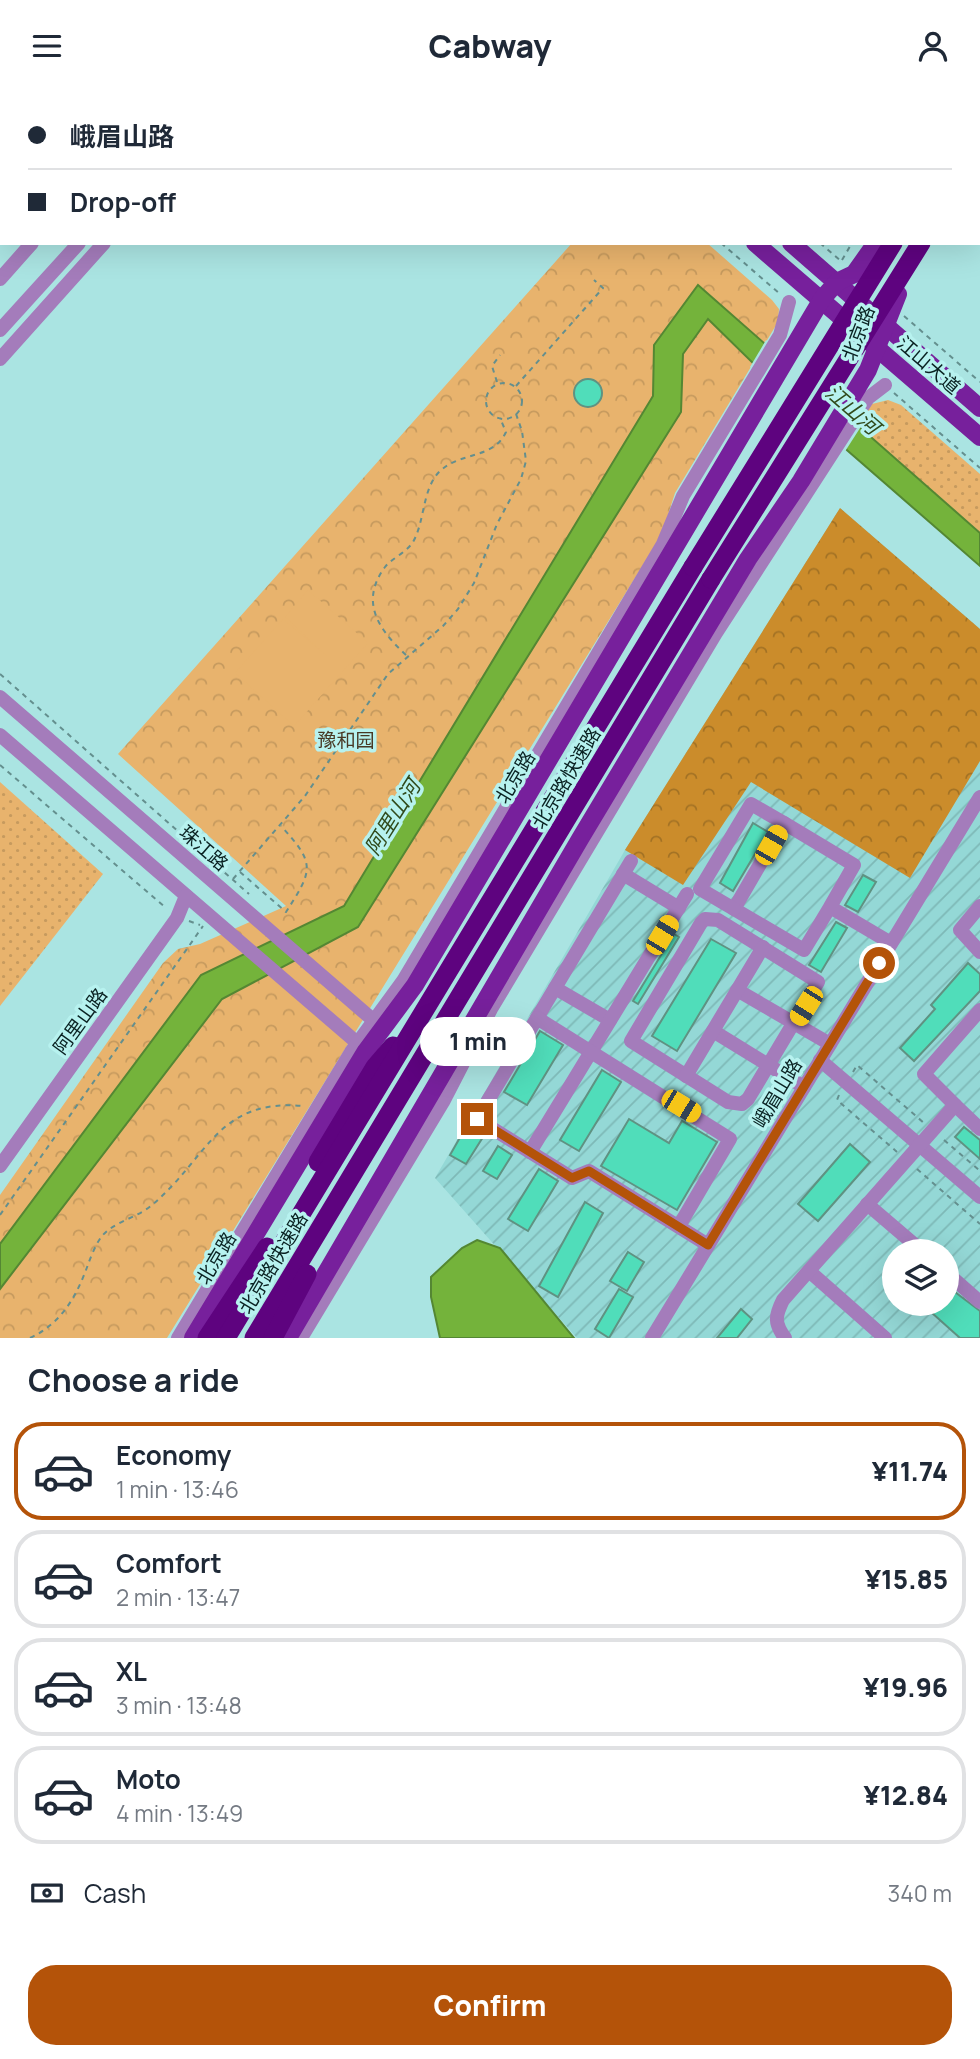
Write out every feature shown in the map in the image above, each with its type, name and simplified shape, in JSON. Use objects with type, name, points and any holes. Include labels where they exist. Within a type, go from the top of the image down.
[{"type":"highway","name":"北京路快速路","points":[[226,1338],[693,567],[892,245]]},
{"type":"highway","name":"北京路快速路","points":[[254,1338],[712,579],[920,245]]},
{"type":"highway","points":[[207,1338],[258,1261],[375,1067],[442,985]]},
{"type":"highway","points":[[273,1338],[404,1105],[433,1044]]},
{"type":"main road","name":"江山大道","points":[[757,245],[980,437]]},
{"type":"main road","name":"江山大道","points":[[793,245],[980,408]]},
{"type":"main road","name":"北京路","points":[[193,1338],[362,1047],[378,1025],[415,985],[822,299],[837,282],[855,274],[875,245]]},
{"type":"main road","name":"北京路","points":[[288,1338],[587,827],[748,559],[832,443],[851,411],[891,305],[928,245]]},
{"type":"street","points":[[0,279],[30,245]]},
{"type":"street","points":[[0,331],[77,245]]},
{"type":"street","points":[[0,359],[102,245]]},
{"type":"street","points":[[378,1025],[663,544],[683,496],[776,342],[789,310],[789,302]]},
{"type":"street","points":[[851,411],[885,385]]},
{"type":"street","points":[[301,1338],[443,1102],[491,1009],[832,443]]},
{"type":"street","name":"珠江路","points":[[0,697],[378,1025]]},
{"type":"street","points":[[0,735],[362,1047],[317,1107],[178,1338]]},
{"type":"street","name":"峨眉山路","points":[[652,1338],[980,797]]},
{"type":"street","points":[[751,804],[784,823],[854,865],[804,950],[700,889],[751,804]]},
{"type":"street","points":[[734,909],[784,823]]},
{"type":"street","points":[[631,861],[477,1119],[572,1178],[589,1171],[708,1245]]},
{"type":"street","points":[[622,874],[678,908]]},
{"type":"street","points":[[530,1152],[687,894]]},
{"type":"street","name":"阿里山路","points":[[0,1166],[177,918],[186,896]]},
{"type":"street","points":[[980,906],[960,930],[980,952]]},
{"type":"street","points":[[830,907],[891,943]]},
{"type":"street","points":[[718,920],[763,947],[818,982],[769,1066],[742,1104],[727,1102],[631,1041],[701,923],[718,920]]},
{"type":"street","points":[[686,1076],[763,947]]},
{"type":"street","points":[[555,988],[610,1020]]},
{"type":"street","points":[[737,990],[830,1044]]},
{"type":"street","points":[[977,1121],[955,1105],[924,1074],[980,1010]]},
{"type":"street","points":[[537,1018],[730,1139],[679,1226]]},
{"type":"street","points":[[713,1031],[804,1087]]},
{"type":"street","points":[[820,1060],[980,1197]]},
{"type":"street","points":[[765,1338],[780,1332],[776,1314],[783,1300],[955,1105]]},
{"type":"street","points":[[867,1203],[908,1239]]},
{"type":"street","points":[[809,1271],[885,1338]]},
{"type":"street","points":[[959,1284],[980,1302]]},
{"type":"path","points":[[723,245],[789,302]]},
{"type":"path","points":[[841,262],[851,245]]},
{"type":"path","points":[[516,386],[603,288],[594,280]]},
{"type":"path","points":[[498,383],[492,366],[500,355]]},
{"type":"path","points":[[407,656],[387,637],[378,620],[371,602],[375,585],[386,565],[412,543],[431,486],[440,471],[492,450],[506,432],[500,418],[490,413],[486,402],[488,391],[498,383],[516,386]]},
{"type":"path","points":[[233,879],[305,796],[367,701],[407,656],[458,609],[485,560],[498,524],[521,479],[526,461],[516,414],[522,403],[516,386]]},
{"type":"path","points":[[500,418],[516,414]]},
{"type":"path","points":[[0,674],[248,892],[257,918]]},
{"type":"path","points":[[0,765],[177,918],[230,935]]},
{"type":"path","points":[[239,871],[286,912],[306,880],[309,868],[303,850],[281,826]]},
{"type":"path","points":[[0,1215],[203,926]]},
{"type":"path","points":[[30,1338],[61,1317],[78,1291],[102,1236],[143,1213],[173,1188],[229,1122],[264,1105],[317,1107]]},
{"type":"shaded area","points":[[698,285],[980,533],[980,566],[802,411],[708,319],[683,354],[681,412],[358,927],[222,999],[0,1289],[0,1244],[201,975],[344,906],[653,396],[654,345]]},
{"type":"shaded area","points":[[840,508],[980,629],[980,1338],[577,1338],[435,1178],[625,850]]},
{"type":"shaded area","points":[[477,1240],[500,1248],[574,1338],[440,1338],[431,1297],[431,1277],[462,1248]]},
{"type":"green space","name":"豫和园","points":[[570,245],[709,245],[779,309],[778,322],[675,493],[662,534],[167,1338],[0,1338],[0,1195],[163,963],[178,949],[200,944],[286,906],[118,754]]},
{"type":"green space","points":[[888,400],[901,405],[980,474],[980,533],[857,425],[872,404]]},
{"type":"green space","points":[[840,508],[980,629],[980,761],[910,878],[751,782],[683,885],[625,850]]},
{"type":"green space","points":[[308,590],[368,643],[294,726],[235,673],[283,619],[328,657],[285,617]]},
{"type":"green space","points":[[0,782],[103,874],[0,1006]]},
{"type":"pier","points":[[766,340],[862,425],[844,453],[750,367]]},
{"type":"building","points":[[588,379],[598,383],[602,393],[598,403],[588,407],[578,403],[574,393],[578,383]]},
{"type":"building","points":[[753,823],[768,832],[733,891],[720,883]]},
{"type":"building","points":[[863,875],[876,882],[858,912],[845,905]]},
{"type":"building","points":[[836,922],[847,928],[821,972],[809,965]]},
{"type":"building","points":[[674,934],[679,937],[638,1004],[633,1001]]},
{"type":"building","points":[[711,939],[736,953],[677,1051],[652,1036]]},
{"type":"building","points":[[968,963],[980,974],[980,991],[914,1061],[900,1048],[935,1009],[931,1005]]},
{"type":"building","points":[[540,1031],[563,1045],[527,1105],[504,1092]]},
{"type":"building","points":[[602,1070],[621,1082],[579,1151],[560,1140]]},
{"type":"building","points":[[629,1119],[669,1143],[682,1121],[717,1142],[677,1210],[601,1166]]},
{"type":"building","points":[[466,1127],[483,1137],[466,1164],[450,1155]]},
{"type":"building","points":[[964,1127],[980,1140],[980,1159],[955,1137]]},
{"type":"building","points":[[850,1144],[870,1162],[818,1221],[798,1204]]},
{"type":"building","points":[[498,1146],[512,1155],[497,1179],[483,1171]]},
{"type":"building","points":[[539,1169],[558,1181],[528,1231],[508,1219]]},
{"type":"building","points":[[585,1202],[603,1213],[558,1297],[539,1286]]},
{"type":"building","points":[[628,1252],[644,1262],[627,1291],[610,1281]]},
{"type":"building","points":[[619,1289],[633,1297],[609,1338],[595,1329]]},
{"type":"building","points":[[959,1295],[980,1311],[980,1338],[960,1338],[935,1316],[959,1316]]},
{"type":"building","points":[[741,1309],[752,1319],[737,1338],[717,1338]]},
{"type":"route","points":[[477,1119],[572,1178],[589,1171],[708,1245],[879,963]]},
{"type":"water label","name":"江山河","points":[[853,409]]},
{"type":"water label","name":"阿里山河","points":[[392,817]]}]
